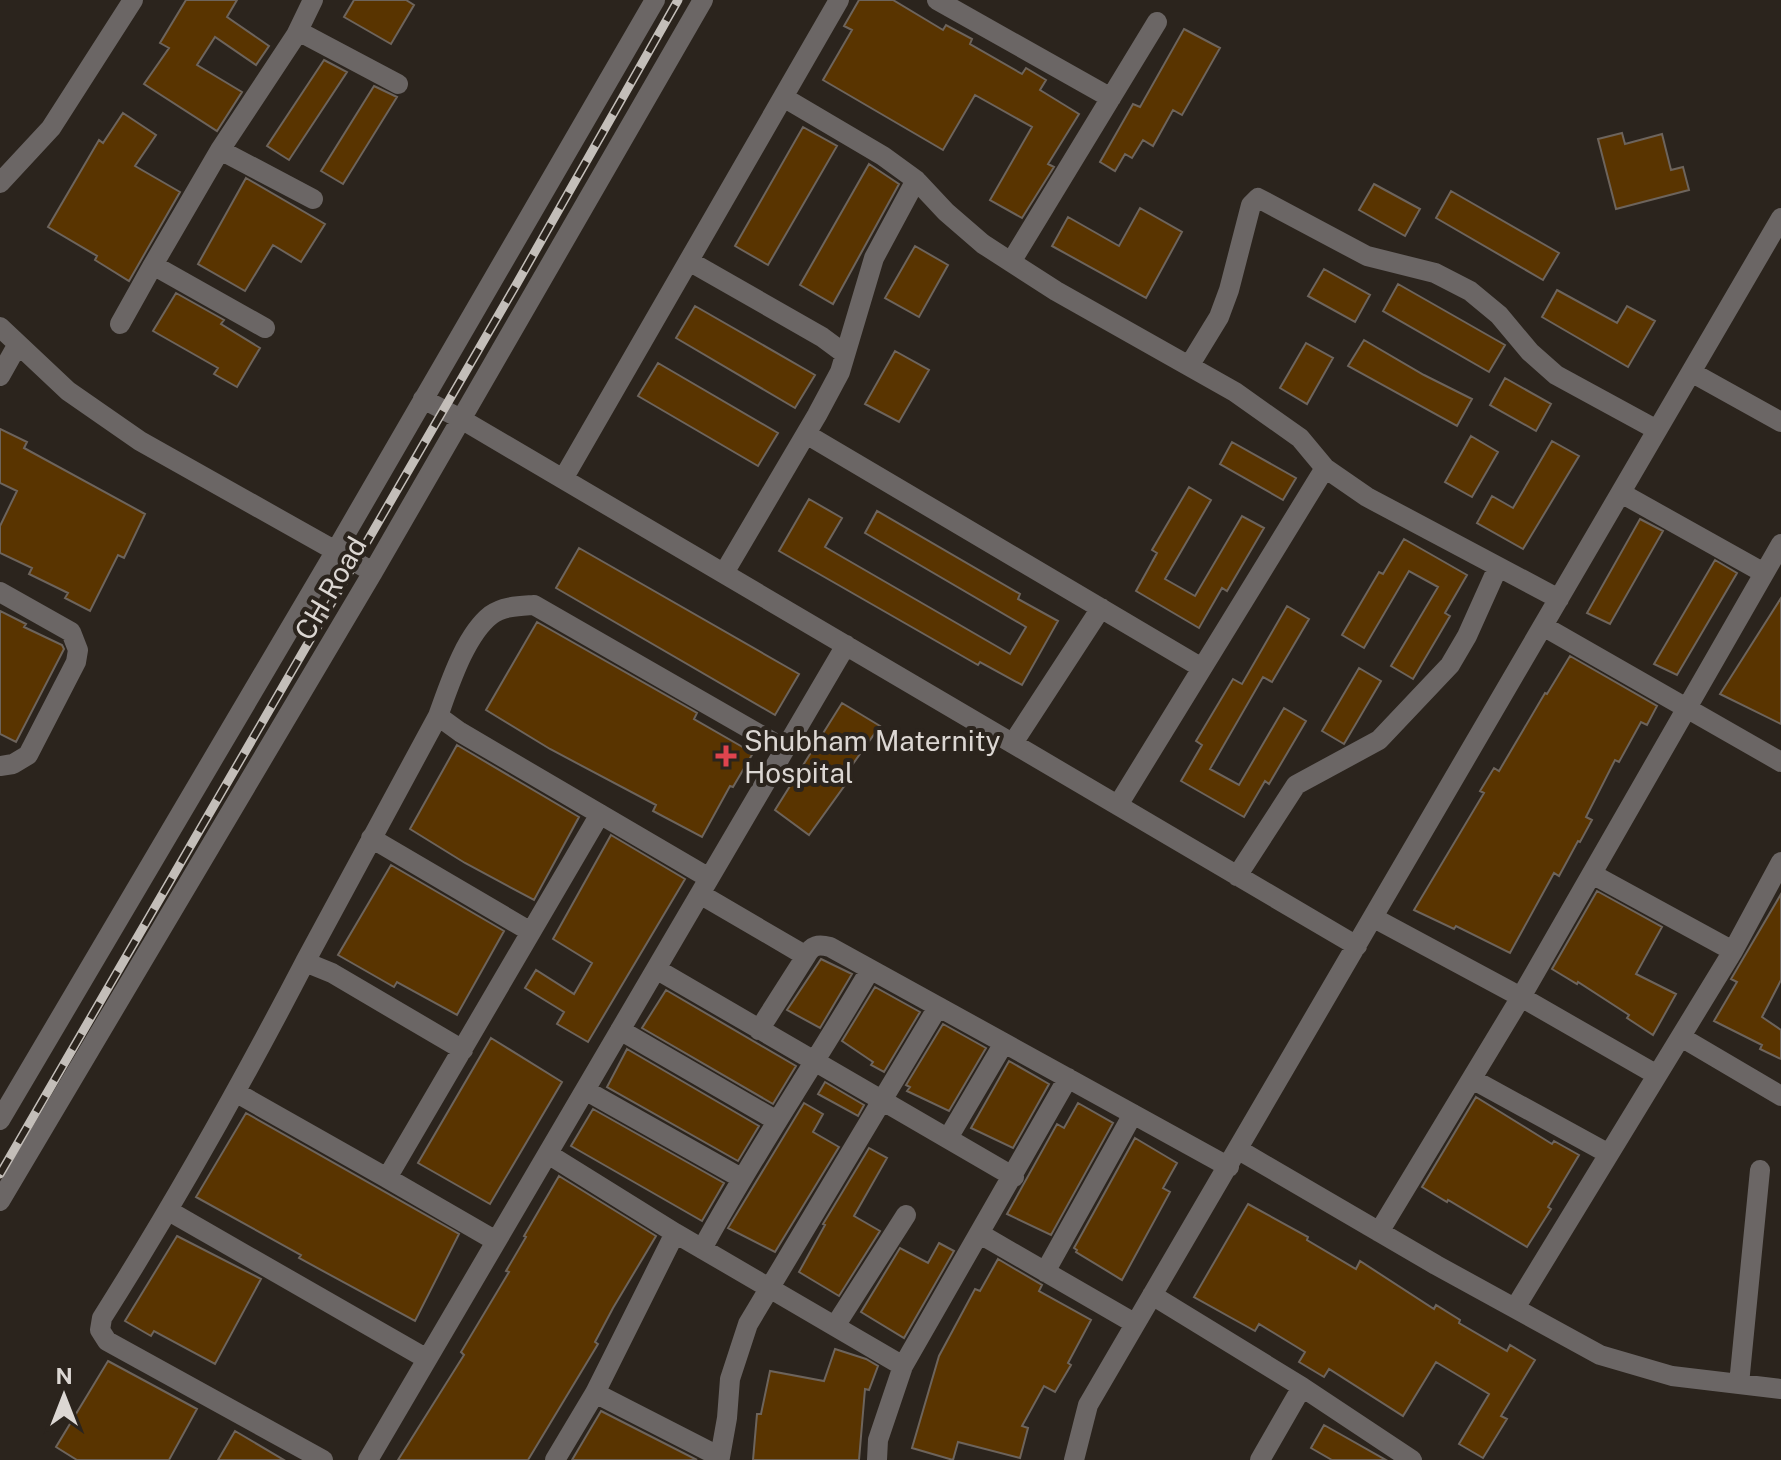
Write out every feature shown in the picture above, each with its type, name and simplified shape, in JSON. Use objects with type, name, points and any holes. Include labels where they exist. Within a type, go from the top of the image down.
[{"type":"street","points":[[0,183],[51,128],[133,0]]},
{"type":"street","points":[[120,324],[220,150],[298,31],[313,0]]},
{"type":"street","name":"CH Road","points":[[0,1120],[335,552],[655,0]]},
{"type":"street","name":"CH Road","points":[[0,1201],[373,572],[703,0]]},
{"type":"street","points":[[563,479],[839,0]]},
{"type":"street","points":[[937,0],[1111,98]]},
{"type":"street","points":[[1011,262],[1157,22]]},
{"type":"street","points":[[298,31],[398,84]]},
{"type":"street","points":[[783,97],[883,156],[916,180],[946,212],[983,244],[1235,392],[1300,438],[1325,468],[1367,497],[1559,599]]},
{"type":"street","points":[[220,150],[313,199]]},
{"type":"street","points":[[724,573],[840,372],[874,258],[916,180]]},
{"type":"street","points":[[1189,366],[1219,317],[1251,205],[1258,198],[1367,256],[1435,273],[1470,291],[1499,315],[1530,352],[1556,375],[1657,430]]},
{"type":"street","points":[[1074,1460],[1088,1405],[1134,1323],[1234,1158],[1781,218]]},
{"type":"street","points":[[689,261],[822,337],[845,354]]},
{"type":"street","points":[[153,265],[265,328]]},
{"type":"street","points":[[0,327],[68,391],[140,441],[373,572]]},
{"type":"street","points":[[0,376],[18,344]]},
{"type":"street","points":[[1691,372],[1781,422]]},
{"type":"street","points":[[423,399],[1357,946]]},
{"type":"street","points":[[806,434],[1202,668]]},
{"type":"street","points":[[1118,805],[1325,468]]},
{"type":"street","points":[[1621,493],[1764,573]]},
{"type":"street","points":[[1379,1232],[1521,997],[1781,544]]},
{"type":"street","points":[[1237,876],[1296,785],[1379,740],[1450,665],[1467,636],[1498,567]]},
{"type":"street","points":[[0,592],[71,632],[78,650],[76,662],[28,755],[13,764],[0,766]]},
{"type":"street","points":[[323,1460],[107,1341],[100,1330],[102,1318],[169,1211],[237,1093],[438,716],[455,670],[478,629],[492,614],[508,607],[534,605],[785,749]]},
{"type":"street","points":[[1013,743],[1101,608]]},
{"type":"street","points":[[1543,626],[1781,762]]},
{"type":"street","points":[[368,1460],[846,645]]},
{"type":"street","points":[[438,716],[600,814],[806,956]]},
{"type":"street","points":[[387,1178],[600,814]]},
{"type":"street","points":[[371,838],[531,932]]},
{"type":"street","points":[[1515,1308],[1733,951],[1781,862]]},
{"type":"street","points":[[1592,874],[1733,951]]},
{"type":"street","points":[[1374,918],[1657,1075]]},
{"type":"street","points":[[759,1030],[810,949],[819,945],[830,947],[1133,1114],[1234,1158],[1379,1232],[1600,1355],[1672,1376],[1781,1389]]},
{"type":"street","points":[[305,962],[332,973],[463,1050]]},
{"type":"street","points":[[656,969],[1014,1177]]},
{"type":"street","points":[[702,1249],[741,1178],[816,1062],[870,970]]},
{"type":"street","points":[[595,1393],[719,1458],[727,1418],[730,1379],[748,1324],[880,1099],[938,1007]]},
{"type":"street","points":[[620,1030],[777,1121]]},
{"type":"street","points":[[1681,1037],[1781,1096]]},
{"type":"street","points":[[948,1138],[1004,1043]]},
{"type":"street","points":[[877,1460],[878,1440],[903,1366],[1068,1078]]},
{"type":"street","points":[[1472,1079],[1609,1154]]},
{"type":"street","points":[[585,1090],[741,1178]]},
{"type":"street","points":[[237,1093],[496,1241]]},
{"type":"street","points":[[1045,1272],[1133,1114]]},
{"type":"street","points":[[548,1154],[675,1233],[903,1366]]},
{"type":"street","points":[[1739,1384],[1760,1170]]},
{"type":"street","points":[[169,1211],[427,1359]]},
{"type":"street","points":[[835,1326],[906,1215]]},
{"type":"street","points":[[555,1460],[595,1393],[675,1233]]},
{"type":"street","points":[[980,1234],[1134,1323]]},
{"type":"street","points":[[1152,1295],[1302,1387],[1412,1460]]},
{"type":"street","points":[[1260,1460],[1302,1387]]},
{"type":"building","points":[[186,0],[237,0],[227,17],[269,46],[256,65],[215,37],[197,65],[242,92],[217,131],[144,84],[169,48],[160,43]]},
{"type":"building","points":[[354,0],[406,0],[414,5],[391,44],[344,17]]},
{"type":"building","points":[[859,0],[893,0],[943,30],[946,25],[972,39],[970,44],[1022,74],[1026,68],[1046,80],[1040,90],[1079,114],[1048,164],[1054,167],[1022,218],[990,200],[1032,127],[975,95],[943,150],[823,80],[852,30],[844,26]]},
{"type":"building","points":[[1184,29],[1220,48],[1182,115],[1173,110],[1153,146],[1143,140],[1132,158],[1125,154],[1115,171],[1100,162],[1133,104],[1140,107]]},
{"type":"building","points":[[324,60],[347,72],[289,160],[267,146]]},
{"type":"building","points":[[374,86],[397,97],[343,184],[321,171]]},
{"type":"building","points":[[123,113],[156,135],[135,166],[180,192],[129,281],[95,260],[97,256],[48,227],[99,140],[103,143]]},
{"type":"building","points":[[803,127],[837,146],[768,265],[735,246]]},
{"type":"building","points":[[1622,133],[1625,144],[1662,134],[1671,170],[1683,167],[1689,190],[1616,209],[1598,139]]},
{"type":"building","points":[[869,164],[899,184],[833,304],[800,285]]},
{"type":"building","points":[[246,178],[325,224],[301,262],[273,245],[245,291],[198,264]]},
{"type":"building","points":[[1374,184],[1420,209],[1405,236],[1359,210]]},
{"type":"building","points":[[1451,191],[1559,253],[1543,280],[1436,218]]},
{"type":"building","points":[[1140,208],[1182,232],[1146,298],[1052,246],[1068,217],[1119,246]]},
{"type":"building","points":[[915,246],[948,265],[919,317],[885,298]]},
{"type":"building","points":[[1324,269],[1370,295],[1355,322],[1308,296]]},
{"type":"building","points":[[1398,284],[1505,345],[1489,372],[1383,311]]},
{"type":"building","points":[[1557,290],[1617,323],[1627,306],[1655,321],[1628,367],[1542,317]]},
{"type":"building","points":[[176,293],[224,320],[221,324],[260,348],[237,387],[214,374],[218,368],[153,331]]},
{"type":"building","points":[[695,306],[815,375],[795,408],[676,338]]},
{"type":"building","points":[[1364,340],[1472,399],[1457,426],[1348,366]]},
{"type":"building","points":[[1306,343],[1333,358],[1307,404],[1280,388]]},
{"type":"building","points":[[895,351],[929,370],[899,422],[865,404]]},
{"type":"building","points":[[658,363],[778,433],[758,466],[638,396]]},
{"type":"building","points":[[1505,378],[1551,404],[1536,431],[1490,405]]},
{"type":"building","points":[[0,429],[27,442],[24,448],[145,514],[124,558],[118,555],[90,611],[65,598],[68,593],[29,574],[32,568],[0,553],[0,526],[17,491],[0,483]]},
{"type":"building","points":[[1471,436],[1498,452],[1472,497],[1445,482]]},
{"type":"building","points":[[1552,441],[1579,456],[1523,549],[1477,523],[1492,496],[1513,508]]},
{"type":"building","points":[[1232,442],[1296,478],[1283,500],[1220,464]]},
{"type":"building","points":[[1189,487],[1211,500],[1165,579],[1195,596],[1242,516],[1264,528],[1227,591],[1222,588],[1199,628],[1136,591],[1157,553],[1152,550]]},
{"type":"building","points":[[809,499],[842,518],[825,547],[1010,654],[1026,627],[865,533],[877,511],[1020,594],[1018,599],[1058,621],[1022,685],[980,662],[978,665],[779,551]]},
{"type":"building","points":[[1640,519],[1663,531],[1610,624],[1587,613]]},
{"type":"building","points":[[1404,539],[1467,575],[1445,613],[1450,616],[1413,679],[1391,666],[1438,587],[1409,571],[1364,648],[1342,635],[1379,572],[1383,574]]},
{"type":"building","points":[[579,548],[799,674],[775,715],[556,588]]},
{"type":"building","points":[[1715,560],[1737,573],[1677,675],[1654,664]]},
{"type":"building","points":[[1781,598],[1781,724],[1720,694]]},
{"type":"building","points":[[1287,606],[1309,619],[1272,682],[1263,677],[1210,769],[1239,785],[1284,708],[1306,721],[1269,784],[1265,781],[1244,817],[1181,781],[1202,745],[1196,741],[1233,679],[1242,684]]},
{"type":"building","points":[[0,611],[26,624],[24,627],[62,645],[64,649],[16,742],[0,734]]},
{"type":"building","points":[[537,622],[697,713],[694,719],[753,753],[733,787],[730,786],[702,837],[653,811],[656,805],[550,749],[486,710]]},
{"type":"building","points":[[1570,656],[1657,706],[1647,725],[1641,722],[1619,762],[1615,760],[1586,817],[1592,820],[1559,876],[1554,873],[1510,953],[1456,926],[1454,929],[1414,910],[1484,793],[1480,791],[1494,768],[1499,771]]},
{"type":"building","points":[[1359,668],[1381,681],[1344,744],[1322,731]]},
{"type":"building","points":[[842,703],[880,726],[840,782],[845,785],[809,835],[775,810]]},
{"type":"building","points":[[457,745],[579,817],[534,900],[410,829]]},
{"type":"building","points":[[611,835],[685,879],[588,1042],[557,1024],[564,1012],[525,988],[536,970],[574,994],[592,963],[553,939]]},
{"type":"building","points":[[391,865],[504,931],[457,1015],[397,982],[394,987],[338,955]]},
{"type":"building","points":[[1597,891],[1662,927],[1636,974],[1676,994],[1653,1035],[1627,1018],[1629,1015],[1552,969]]},
{"type":"building","points":[[1781,894],[1781,980],[1762,1017],[1781,1030],[1781,1059],[1760,1049],[1762,1045],[1714,1021],[1737,982],[1731,979]]},
{"type":"building","points":[[821,959],[852,974],[820,1028],[787,1010]]},
{"type":"building","points":[[875,987],[920,1012],[884,1072],[842,1041]]},
{"type":"building","points":[[666,990],[796,1066],[773,1104],[642,1028]]},
{"type":"building","points":[[943,1024],[986,1048],[949,1111],[907,1091],[910,1087],[906,1085]]},
{"type":"building","points":[[491,1038],[562,1082],[490,1204],[418,1163]]},
{"type":"building","points":[[627,1049],[759,1126],[738,1161],[607,1087]]},
{"type":"building","points":[[1009,1061],[1049,1084],[1013,1148],[971,1128]]},
{"type":"building","points":[[825,1082],[864,1105],[858,1116],[818,1094]]},
{"type":"building","points":[[1476,1097],[1552,1144],[1554,1141],[1579,1155],[1527,1247],[1422,1187]]},
{"type":"building","points":[[804,1103],[823,1114],[813,1132],[839,1147],[775,1252],[728,1228]]},
{"type":"building","points":[[1078,1103],[1113,1123],[1051,1235],[1007,1214],[1057,1124],[1064,1128]]},
{"type":"building","points":[[593,1109],[724,1183],[702,1221],[571,1146]]},
{"type":"building","points":[[246,1113],[459,1234],[415,1321],[196,1197]]},
{"type":"building","points":[[1135,1138],[1177,1163],[1163,1188],[1170,1192],[1122,1280],[1074,1248]]},
{"type":"building","points":[[869,1148],[887,1158],[854,1216],[880,1231],[839,1296],[799,1272],[823,1224]]},
{"type":"building","points":[[559,1176],[656,1236],[613,1308],[595,1342],[598,1344],[528,1460],[398,1460],[464,1355],[461,1352],[509,1272],[506,1271],[524,1236]]},
{"type":"building","points":[[1248,1204],[1308,1237],[1307,1240],[1356,1269],[1360,1261],[1507,1351],[1510,1345],[1535,1360],[1501,1416],[1507,1419],[1483,1458],[1459,1444],[1489,1394],[1436,1362],[1403,1416],[1329,1369],[1324,1377],[1299,1362],[1305,1352],[1259,1324],[1255,1331],[1194,1297]]},
{"type":"building","points":[[177,1236],[261,1279],[215,1364],[154,1331],[151,1336],[125,1321]]},
{"type":"building","points":[[939,1243],[954,1251],[904,1338],[861,1312],[900,1248],[928,1263]]},
{"type":"building","points":[[998,1259],[1042,1285],[1039,1291],[1091,1320],[1068,1363],[1071,1365],[1055,1392],[1044,1386],[1022,1426],[1028,1428],[1020,1458],[958,1442],[953,1460],[912,1448],[939,1356],[975,1289],[980,1291]]},
{"type":"building","points":[[835,1349],[878,1366],[869,1390],[865,1389],[859,1460],[753,1460],[757,1414],[761,1414],[770,1371],[824,1381]]},
{"type":"building","points":[[108,1361],[197,1409],[169,1460],[77,1460],[56,1447]]},
{"type":"building","points":[[601,1411],[697,1460],[572,1460]]},
{"type":"building","points":[[1324,1425],[1386,1460],[1332,1460],[1311,1448]]},
{"type":"building","points":[[235,1431],[284,1460],[218,1460]]},
{"type":"railway","points":[[0,1174],[678,0]]},
{"type":"place","name":"Shubham Maternity Hospital","points":[[726,756]]}]
